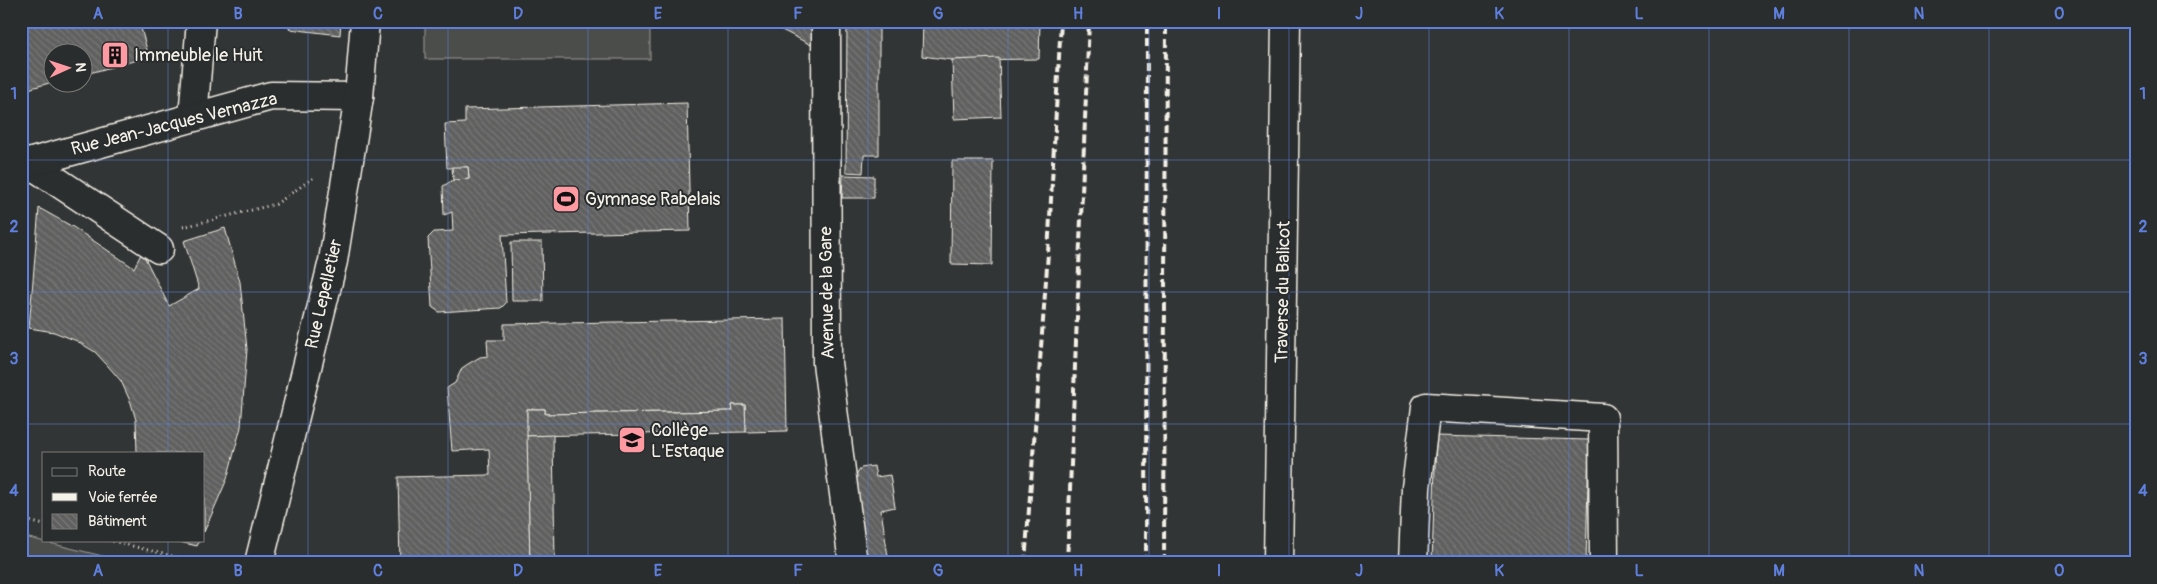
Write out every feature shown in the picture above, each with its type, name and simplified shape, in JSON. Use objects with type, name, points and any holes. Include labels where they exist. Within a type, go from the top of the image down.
[{"type":"street","points":[[193,117],[201,21]]},
{"type":"street","name":"Rue Lepelletier","points":[[259,563],[333,261],[359,97],[365,21]]},
{"type":"street","name":"Avenue de la Gare","points":[[826,21],[827,363],[853,563]]},
{"type":"street","name":"Traverse du Balicot","points":[[1278,563],[1286,21]]},
{"type":"street","name":"Rue Jean-Jacques Vernazza","points":[[25,164],[272,96],[359,97]]},
{"type":"street","points":[[25,164],[150,243]]},
{"type":"street","points":[[1413,563],[1416,488],[1426,407],[1604,418],[1604,563]]},
{"type":"path","points":[[150,243],[276,204]]},
{"type":"path","points":[[21,519],[42,524]]},
{"type":"path","points":[[116,542],[200,563]]},
{"type":"shaded area","points":[[425,21],[650,21],[650,59],[425,59]]},
{"type":"shaded area","points":[[21,536],[131,563],[21,563]]},
{"type":"building","name":"Immeuble le Huit","points":[[21,21],[139,21],[149,57],[92,72],[92,42],[42,42],[42,85],[21,91]]},
{"type":"building","points":[[290,21],[341,21],[340,35],[289,29]]},
{"type":"building","points":[[779,21],[813,21],[813,46],[776,27]]},
{"type":"building","points":[[847,21],[879,21],[879,155],[864,155],[863,173],[846,172]]},
{"type":"building","points":[[923,21],[1040,21],[1039,59],[952,60],[922,56]]},
{"type":"building","points":[[999,58],[1001,117],[954,119],[952,60]]},
{"type":"building","name":"Gymnase Rabelais","points":[[687,103],[690,231],[502,235],[506,303],[501,308],[439,312],[432,307],[428,238],[434,232],[453,231],[452,212],[444,215],[443,186],[453,180],[469,179],[468,167],[447,168],[445,124],[465,123],[465,109]]},
{"type":"building","points":[[952,161],[993,161],[992,265],[951,264]]},
{"type":"building","points":[[452,167],[468,167],[469,179],[453,180]]},
{"type":"building","points":[[843,175],[874,176],[874,198],[842,198]]},
{"type":"building","points":[[39,208],[73,227],[134,268],[142,252],[169,306],[199,289],[184,241],[225,228],[240,282],[247,349],[241,427],[227,479],[205,530],[205,452],[137,452],[136,420],[121,381],[95,352],[77,341],[54,332],[29,328]]},
{"type":"building","points":[[511,242],[542,242],[543,301],[512,301]]},
{"type":"building","points":[[785,319],[787,431],[746,432],[745,405],[732,405],[733,411],[545,414],[545,409],[527,409],[530,563],[400,563],[398,477],[490,475],[489,449],[452,451],[447,388],[455,383],[462,368],[480,357],[488,356],[487,340],[504,340],[504,324]]},
{"type":"building","points":[[732,405],[745,405],[746,432],[527,436],[527,409],[545,409],[545,414],[733,411]]},
{"type":"building","points":[[553,435],[555,563],[530,563],[527,436]]},
{"type":"building","points":[[1436,436],[1589,440],[1586,563],[1432,563]]},
{"type":"building","points":[[874,466],[876,477],[890,475],[895,507],[881,510],[889,563],[867,563],[855,477],[861,468]]},
{"type":"building","points":[[180,542],[199,542],[197,546]]},
{"type":"railway","points":[[1025,563],[1048,253],[1061,21]]},
{"type":"railway","points":[[1067,563],[1089,21]]},
{"type":"railway","points":[[1146,563],[1147,21]]},
{"type":"railway","points":[[1164,563],[1166,21]]},
{"type":"place","name":"Immeuble le Huit","points":[[115,55]]},
{"type":"place","name":"Gymnase Rabelais","points":[[566,199]]},
{"type":"place","name":"Collège L'Estaque","points":[[632,440]]}]
